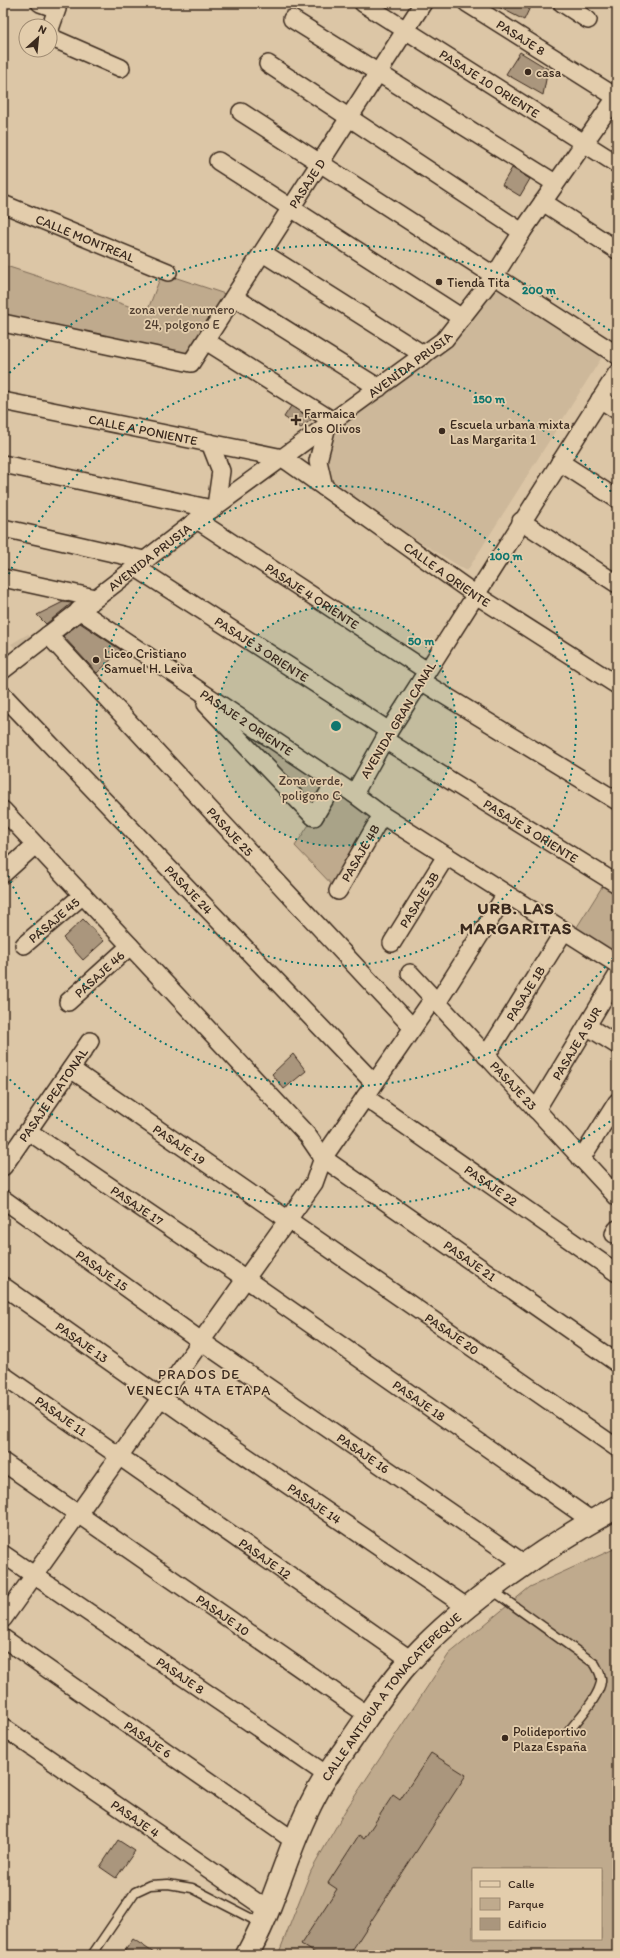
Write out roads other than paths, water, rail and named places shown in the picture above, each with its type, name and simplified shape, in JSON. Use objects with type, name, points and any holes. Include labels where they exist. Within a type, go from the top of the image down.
[{"type":"street","points":[[40,3],[58,6],[54,18]]},
{"type":"street","name":"PASAJE 10 ORIENTE","points":[[363,3],[617,164]]},
{"type":"street","name":"PASAJE D","points":[[3,324],[191,364],[423,3]]},
{"type":"street","name":"PASAJE 8","points":[[467,3],[617,96]]},
{"type":"street","points":[[562,3],[588,20]]},
{"type":"street","points":[[292,19],[556,184]]},
{"type":"street","points":[[58,40],[121,68]]},
{"type":"street","points":[[268,64],[522,232]]},
{"type":"street","name":"AVENIDA PRUSIA","points":[[3,670],[214,507],[445,339],[495,276],[522,232],[617,96]]},
{"type":"street","points":[[241,112],[617,355]]},
{"type":"street","points":[[218,161],[462,318]]},
{"type":"street","points":[[543,202],[617,250]]},
{"type":"street","name":"CALLE MONTREAL","points":[[3,204],[168,272]]},
{"type":"street","points":[[262,253],[424,355]]},
{"type":"street","points":[[234,297],[378,388]]},
{"type":"street","points":[[206,341],[330,424],[318,461],[324,487]]},
{"type":"street","name":"AVENIDA GRAN CANAL","points":[[357,789],[387,735],[521,521],[617,373]]},
{"type":"street","points":[[600,399],[617,410]]},
{"type":"street","name":"CALLE A PONIENTE","points":[[3,401],[282,458]]},
{"type":"street","points":[[3,464],[214,507],[221,471],[210,443]]},
{"type":"street","name":"CALLE A ORIENTE","points":[[282,458],[476,595],[617,685]]},
{"type":"street","points":[[560,462],[617,499]]},
{"type":"street","name":"PASAJE 4 ORIENTE","points":[[197,520],[424,676],[617,800]]},
{"type":"street","points":[[521,521],[617,584]]},
{"type":"street","points":[[3,528],[140,563]]},
{"type":"street","name":"PASAJE 3 ORIENTE","points":[[140,563],[387,735],[617,884]]},
{"type":"street","points":[[3,578],[95,598]]},
{"type":"street","name":"PASAJE 2 ORIENTE","points":[[80,610],[335,782],[357,789],[382,815],[617,964]]},
{"type":"street","name":"PASAJE 25","points":[[48,635],[413,1028]]},
{"type":"street","points":[[184,680],[314,817],[335,782]]},
{"type":"street","name":"PASAJE 24","points":[[3,695],[370,1090]]},
{"type":"street","points":[[3,810],[308,1136],[323,1158]]},
{"type":"street","name":"PASAJE 4B","points":[[338,891],[382,815]]},
{"type":"street","points":[[3,874],[35,845]]},
{"type":"street","name":"PASAJE 3B","points":[[392,943],[446,856]]},
{"type":"street","points":[[3,1619],[314,1183],[323,1158],[413,1028],[433,1005],[506,894]]},
{"type":"street","name":"PASAJE 45","points":[[24,945],[83,895]]},
{"type":"street","name":"PASAJE 1B","points":[[486,1056],[564,930]]},
{"type":"street","name":"PASAJE 46","points":[[68,1002],[130,946]]},
{"type":"street","name":"PASAJE 23","points":[[410,973],[433,1005],[486,1056],[617,1197]]},
{"type":"street","name":"PASAJE A SUR","points":[[536,1110],[617,976]]},
{"type":"street","points":[[587,1026],[617,1045]]},
{"type":"street","name":"PASAJE PEATONAL","points":[[3,1167],[90,1041]]},
{"type":"street","name":"PASAJE 19","points":[[71,1069],[287,1221]]},
{"type":"street","name":"PASAJE 22","points":[[370,1090],[617,1273]]},
{"type":"street","points":[[582,1159],[617,1102]]},
{"type":"street","name":"PASAJE 17","points":[[28,1131],[246,1279]]},
{"type":"street","name":"PASAJE 21","points":[[323,1158],[617,1363]]},
{"type":"street","name":"PASAJE 15","points":[[3,1199],[201,1341]]},
{"type":"street","name":"PASAJE 20","points":[[287,1221],[617,1448]]},
{"type":"street","name":"PASAJE 18","points":[[246,1279],[592,1521]]},
{"type":"street","name":"PASAJE 13","points":[[3,1286],[161,1397]]},
{"type":"street","name":"PASAJE 16","points":[[201,1341],[526,1564]]},
{"type":"street","name":"PASAJE 11","points":[[3,1375],[119,1456]]},
{"type":"street","name":"PASAJE 14","points":[[161,1397],[468,1608]]},
{"type":"street","name":"PASAJE 12","points":[[119,1456],[411,1660]]},
{"type":"street","name":"PASAJE 10","points":[[3,1462],[369,1716]]},
{"type":"street","name":"CALLE ANTIGUA A TONACATEPEQUE","points":[[248,1955],[265,1917],[293,1840],[316,1794],[327,1775],[386,1690],[411,1660],[438,1633],[468,1608],[526,1564],[592,1521],[617,1507]]},
{"type":"street","name":"PASAJE 8","points":[[3,1554],[327,1775]]},
{"type":"street","name":"PASAJE 6","points":[[3,1638],[293,1840]]},
{"type":"street","name":"PASAJE 4","points":[[3,1727],[265,1917]]},
{"type":"lane","points":[[492,1590],[595,1664],[600,1673],[602,1682],[595,1697],[569,1731]]},
{"type":"lane","points":[[92,1955],[135,1892],[150,1885],[168,1884],[192,1888],[265,1917]]},
{"type":"place","name":"casa","points":[[528,72]]},
{"type":"place","name":"Tienda Tita","points":[[439,282]]},
{"type":"place","name":"Farmaica Los Olivos","points":[[296,420]]},
{"type":"place","name":"Escuela urbana mixta Las Margarita 1","points":[[442,431]]},
{"type":"place","name":"Liceo Cristiano Samuel H. Leiva","points":[[96,660]]},
{"type":"place","name":"Polideportivo Plaza España","points":[[505,1738]]},
{"type":"district","name":"URB. LAS MARGARITAS","points":[[516,918]]},
{"type":"district","name":"PRADOS DE VENECIA 4TA ETAPA","points":[[199,1382]]},
{"type":"park label","name":"zona verde numero 24, polgono E","points":[[182,316]]},
{"type":"park label","name":"Zona verde, poligono C","points":[[311,788]]}]
